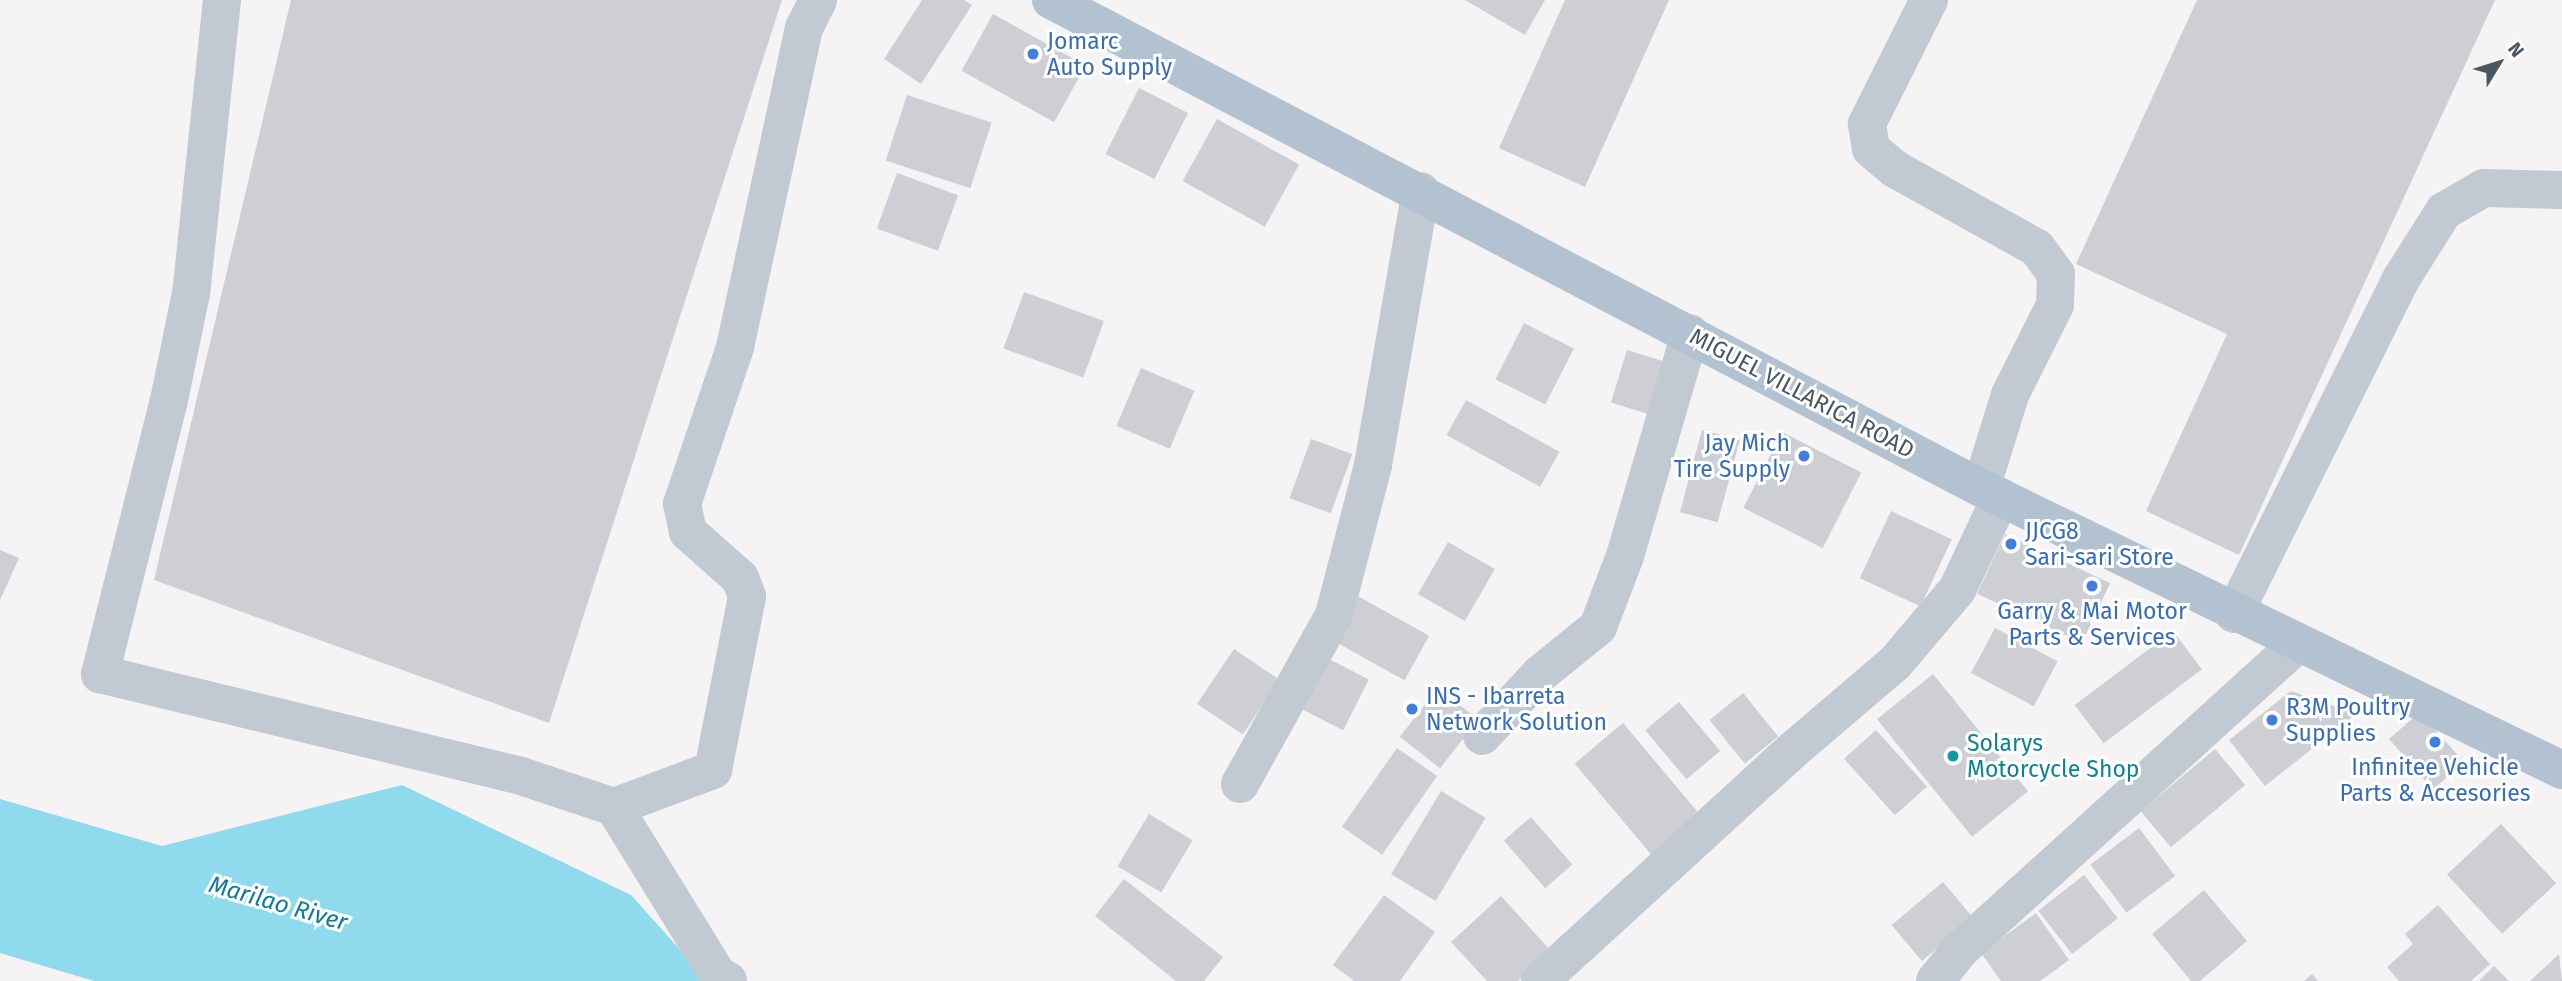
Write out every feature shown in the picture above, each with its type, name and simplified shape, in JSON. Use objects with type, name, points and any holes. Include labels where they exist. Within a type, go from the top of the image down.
[{"type":"main road","name":"MIGUEL VILLARICA ROAD","points":[[1051,0],[1421,191],[1991,493],[2234,614],[2562,770]]},
{"type":"street","points":[[222,0],[191,293],[169,400],[100,674],[521,776],[614,807],[713,771],[747,596],[740,578],[688,533],[682,503],[735,347],[804,28],[818,0]]},
{"type":"street","points":[[1540,981],[1793,750],[1895,663],[1957,590],[1991,493],[2010,395],[2055,305],[2056,274],[2038,248],[1895,169],[1871,149],[1867,124],[1929,0]]},
{"type":"street","points":[[2234,614],[2401,279],[2444,211],[2484,188],[2562,190]]},
{"type":"street","points":[[1240,784],[1334,615],[1373,465],[1421,191]]},
{"type":"street","points":[[1482,736],[1540,674],[1598,627],[1625,556],[1690,333]]},
{"type":"street","points":[[1935,981],[1959,951],[2298,644]]},
{"type":"street","points":[[614,807],[717,974],[728,981]]},
{"type":"water","name":"Marilao River","points":[[402,785],[631,895],[708,981],[94,981],[0,953],[0,799],[162,846]]},
{"type":"building","points":[[291,0],[782,0],[549,723],[154,580]]},
{"type":"building","points":[[922,0],[964,0],[972,5],[921,84],[884,59]]},
{"type":"building","points":[[1465,0],[1545,0],[1525,35]]},
{"type":"building","points":[[1565,0],[1669,0],[1585,187],[1499,148]]},
{"type":"building","points":[[2197,0],[2495,0],[2239,555],[2146,511],[2227,334],[2076,264]]},
{"type":"building","points":[[993,14],[1086,65],[1054,122],[961,71]]},
{"type":"building","points":[[1139,88],[1188,113],[1154,179],[1105,154]]},
{"type":"building","points":[[907,95],[992,123],[970,188],[886,161]]},
{"type":"building","points":[[1217,119],[1299,165],[1265,227],[1183,181]]},
{"type":"building","points":[[897,173],[958,195],[938,251],[877,228]]},
{"type":"building","points":[[1024,292],[1104,321],[1083,377],[1003,348]]},
{"type":"building","points":[[1524,323],[1574,348],[1545,405],[1495,379]]},
{"type":"building","points":[[1627,350],[1664,361],[1648,414],[1611,403]]},
{"type":"building","points":[[1141,368],[1194,391],[1170,449],[1116,426]]},
{"type":"building","points":[[1466,400],[1560,452],[1540,487],[1447,435]]},
{"type":"building","points":[[1702,430],[1740,440],[1718,522],[1680,512]]},
{"type":"building","points":[[1782,432],[1861,472],[1823,548],[1743,508]]},
{"type":"building","points":[[1311,439],[1352,454],[1331,513],[1289,498]]},
{"type":"building","points":[[1891,511],[1952,539],[1920,606],[1860,578]]},
{"type":"building","points":[[2005,534],[2110,583],[2082,643],[1977,594]]},
{"type":"building","points":[[1448,542],[1495,569],[1465,621],[1418,594]]},
{"type":"building","points":[[0,550],[19,558],[0,600]]},
{"type":"building","points":[[1354,594],[1429,636],[1404,680],[1329,639]]},
{"type":"building","points":[[1995,628],[2058,661],[2034,706],[1971,673]]},
{"type":"building","points":[[2173,631],[2202,669],[2104,743],[2075,705]]},
{"type":"building","points":[[1234,649],[1280,680],[1243,734],[1197,704]]},
{"type":"building","points":[[1319,654],[1369,679],[1343,730],[1293,705]]},
{"type":"building","name":"Solarys Motorcycle Shop","points":[[1933,674],[2028,791],[1972,837],[1877,719]]},
{"type":"building","points":[[1438,688],[1478,719],[1440,768],[1400,737]]},
{"type":"building","points":[[2291,691],[2356,714],[2265,786],[2229,740]]},
{"type":"building","points":[[1743,693],[1778,737],[1745,764],[1710,720]]},
{"type":"building","points":[[1679,702],[1720,751],[1686,779],[1645,730]]},
{"type":"building","points":[[2420,712],[2464,763],[2433,789],[2389,739]]},
{"type":"building","points":[[1623,723],[1703,818],[1654,858],[1575,763]]},
{"type":"building","points":[[1876,730],[1927,786],[1895,815],[1844,759]]},
{"type":"building","points":[[1397,748],[1437,776],[1382,855],[1342,827]]},
{"type":"building","points":[[2215,749],[2245,785],[2171,847],[2141,811]]},
{"type":"building","points":[[1441,791],[1486,818],[1436,901],[1391,874]]},
{"type":"building","points":[[1149,814],[1193,840],[1161,893],[1118,866]]},
{"type":"building","points":[[1531,817],[1572,865],[1545,888],[1504,841]]},
{"type":"building","points":[[2501,824],[2556,883],[2502,934],[2447,874]]},
{"type":"building","points":[[2139,828],[2175,876],[2126,913],[2090,865]]},
{"type":"building","points":[[2084,875],[2118,918],[2072,954],[2038,911]]},
{"type":"building","points":[[1124,879],[1223,957],[1204,981],[1176,981],[1095,916]]},
{"type":"building","points":[[1943,882],[1973,918],[1922,961],[1892,925]]},
{"type":"building","points":[[2204,890],[2247,941],[2200,981],[2191,981],[2152,934]]},
{"type":"building","points":[[1384,895],[1435,932],[1400,981],[1354,981],[1333,965]]},
{"type":"building","points":[[1501,896],[1551,951],[1518,981],[1487,981],[1451,942]]},
{"type":"building","points":[[2438,905],[2490,964],[2471,981],[2399,981],[2387,967],[2413,944],[2405,934]]},
{"type":"building","points":[[2036,913],[2069,960],[2040,981],[2001,981],[1981,953]]},
{"type":"building","points":[[2559,954],[2562,981],[2530,981]]},
{"type":"building","points":[[2494,966],[2509,981],[2479,981]]},
{"type":"building","points":[[2312,974],[2318,981],[2304,981]]},
{"type":"place","name":"Jomarc Auto Supply","points":[[1033,54]]},
{"type":"place","name":"Jay Mich Tire Supply","points":[[1804,456]]},
{"type":"place","name":"JJCG8 Sari-sari Store","points":[[2011,544]]},
{"type":"place","name":"Garry & Mai Motor Parts & Services","points":[[2092,586]]},
{"type":"place","name":"INS - Ibarreta Network Solution","points":[[1412,709]]},
{"type":"place","name":"R3M Poultry Supplies","points":[[2272,720]]},
{"type":"place","name":"Infinitee Vehicle Parts & Accesories","points":[[2435,742]]},
{"type":"place","name":"Solarys Motorcycle Shop","points":[[1953,756]]}]
